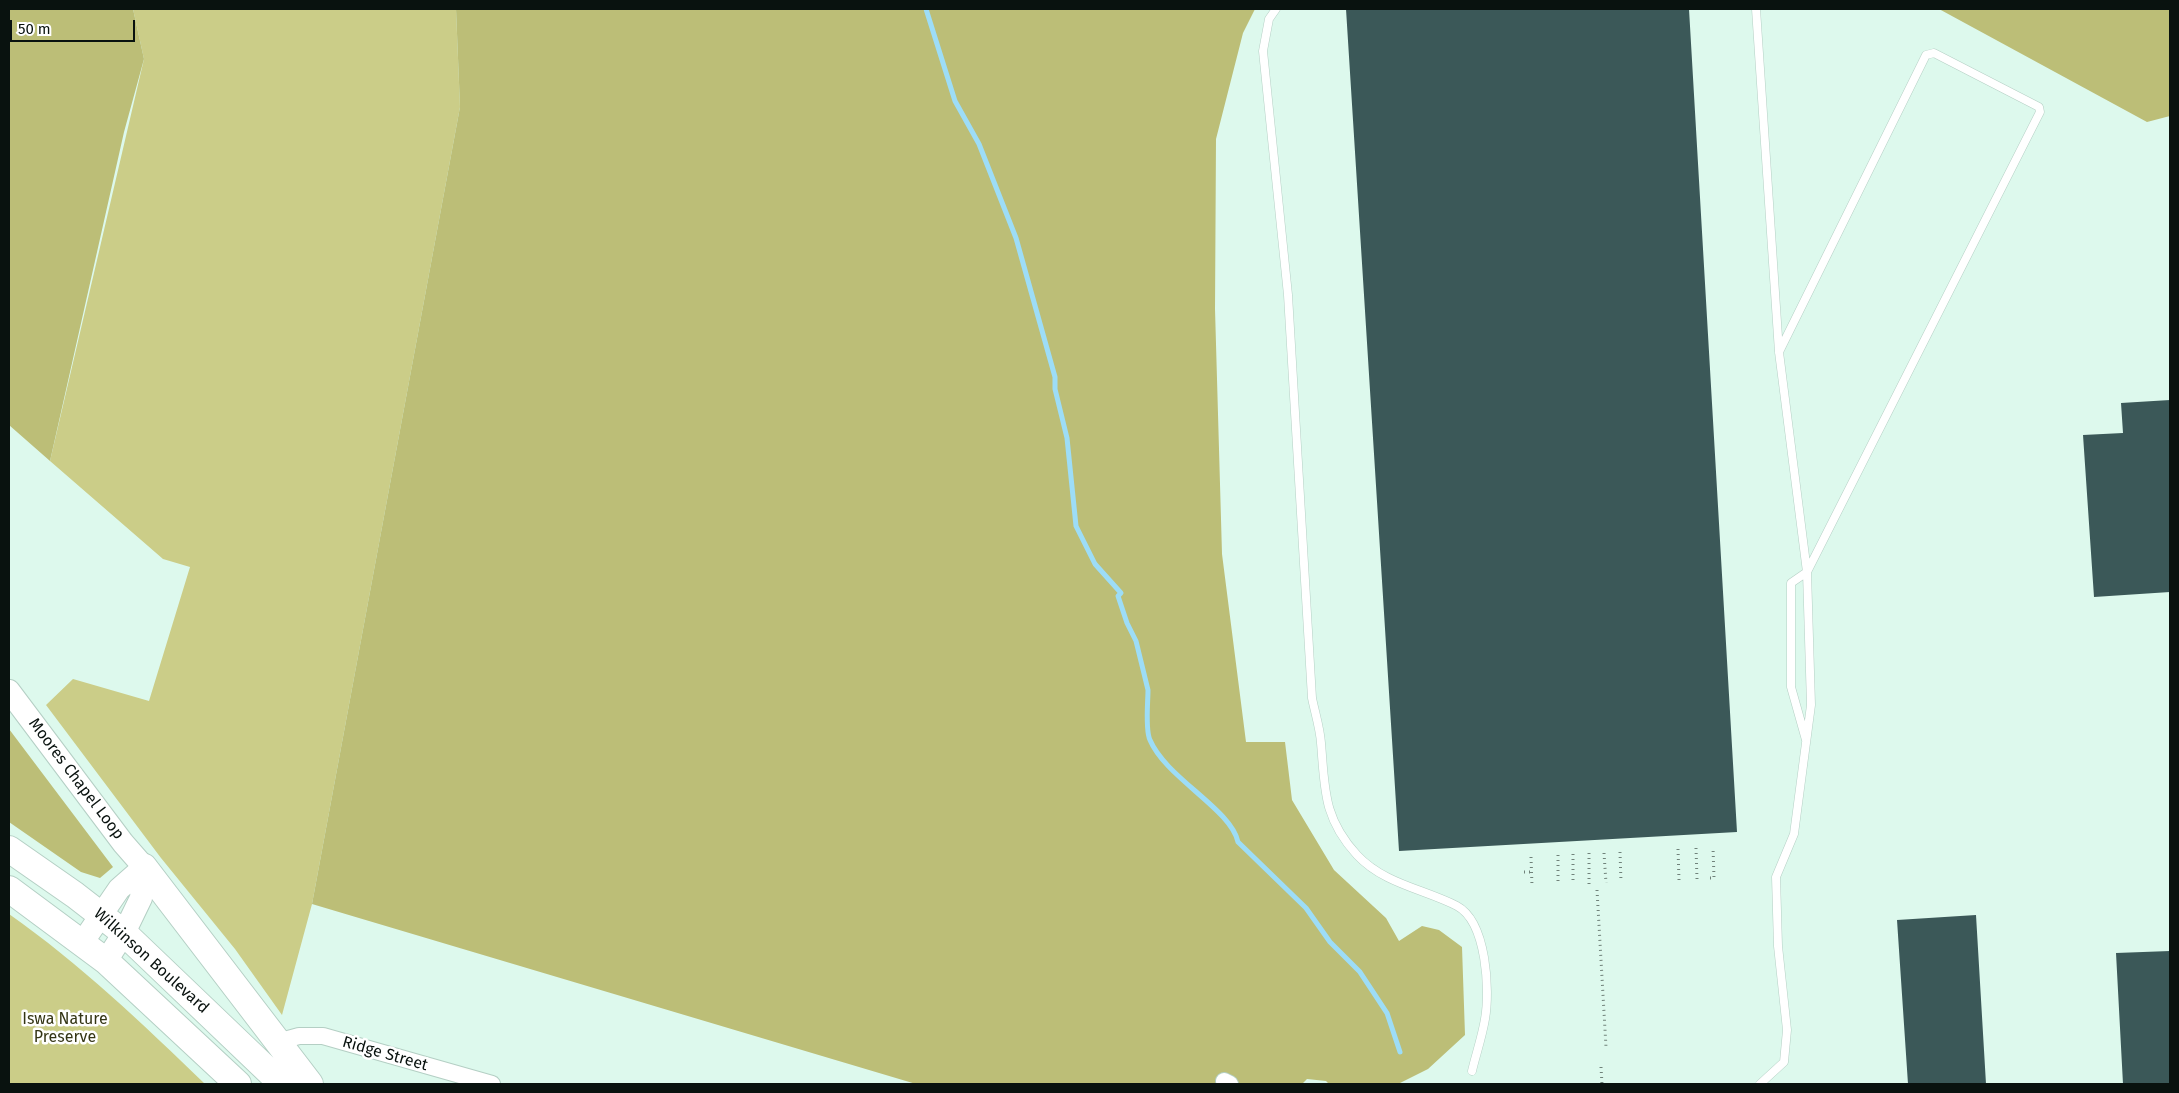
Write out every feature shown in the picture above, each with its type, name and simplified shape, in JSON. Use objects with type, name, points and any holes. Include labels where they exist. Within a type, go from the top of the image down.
[{"type":"main road","name":"Moores Chapel Loop","points":[[9,691],[123,843],[144,867]]},
{"type":"main road","name":"Wilkinson Boulevard","points":[[9,850],[124,933],[282,1084]]},
{"type":"main road","points":[[82,943],[119,889],[144,867]]},
{"type":"main road","points":[[106,961],[124,933],[141,898],[144,867]]},
{"type":"main road","points":[[144,867],[310,1084]]},
{"type":"main road","name":"Wilkinson Boulevard","points":[[9,889],[106,961],[238,1084]]},
{"type":"street","name":"Ridge Street","points":[[277,1042],[298,1036],[323,1036],[492,1084]]},
{"type":"lane","points":[[1276,9],[1269,18],[1263,51],[1288,295],[1312,698],[1321,741],[1323,778],[1328,808],[1342,834],[1358,856],[1383,875],[1405,887],[1460,908],[1473,924],[1483,945],[1486,984],[1485,1017],[1472,1071]]},
{"type":"lane","points":[[1756,9],[1779,352],[1807,572],[1811,705],[1794,834],[1776,877],[1778,946],[1787,1030],[1784,1062],[1760,1084]]},
{"type":"lane","points":[[1779,352],[1926,55],[1934,53],[2039,107],[2040,112],[1807,572],[1791,584],[1790,687],[1806,740]]},
{"type":"path","points":[[1710,878],[1714,878],[1713,847]]},
{"type":"path","points":[[1696,848],[1698,879]]},
{"type":"path","points":[[1678,849],[1679,880]]},
{"type":"path","points":[[1620,852],[1620,882]]},
{"type":"path","points":[[1589,853],[1590,884]]},
{"type":"path","points":[[1604,853],[1606,883]]},
{"type":"path","points":[[1573,854],[1573,884]]},
{"type":"path","points":[[1558,855],[1558,885]]},
{"type":"path","points":[[1531,857],[1532,886]]},
{"type":"path","points":[[1524,872],[1531,872]]},
{"type":"path","points":[[1597,890],[1606,1046]]},
{"type":"path","points":[[1601,1067],[1602,1084]]},
{"type":"green space","points":[[9,9],[133,9],[144,59],[124,132],[50,461],[9,425]]},
{"type":"green space","points":[[133,9],[456,9],[460,107],[312,904],[282,1015],[235,949],[161,858],[46,705],[73,679],[149,701],[190,567],[163,559],[50,461],[144,59]]},
{"type":"green space","points":[[456,9],[1255,9],[1243,33],[1216,139],[1215,309],[1222,554],[1246,742],[1285,742],[1292,800],[1334,870],[1386,918],[1399,941],[1422,926],[1439,930],[1462,947],[1465,1035],[1428,1069],[1398,1084],[1329,1084],[1326,1081],[1307,1079],[1302,1084],[916,1084],[312,904],[460,107]]},
{"type":"green space","points":[[1939,9],[2170,9],[2170,116],[2147,122]]},
{"type":"green space","points":[[9,729],[113,867],[100,878],[81,872],[9,822]]},
{"type":"green space","name":"Iswa Nature Preserve","points":[[9,914],[86,974],[205,1084],[9,1084]]},
{"type":"building","points":[[1346,9],[1689,9],[1737,832],[1399,851]]},
{"type":"building","points":[[2170,400],[2170,592],[2094,597],[2083,435],[2123,433],[2121,403]]},
{"type":"building","points":[[1976,915],[1986,1084],[1908,1084],[1897,920]]},
{"type":"building","points":[[2170,951],[2170,1084],[2123,1084],[2116,953]]},
{"type":"waterway","points":[[926,9],[955,101],[979,144],[1016,238],[1055,377],[1055,389],[1067,438],[1076,526],[1095,564],[1121,593],[1118,596],[1127,623],[1136,641],[1148,690],[1147,723],[1150,740],[1158,754],[1183,780],[1224,817],[1233,830],[1238,842],[1306,908],[1330,942],[1360,972],[1387,1013],[1400,1052]]}]
